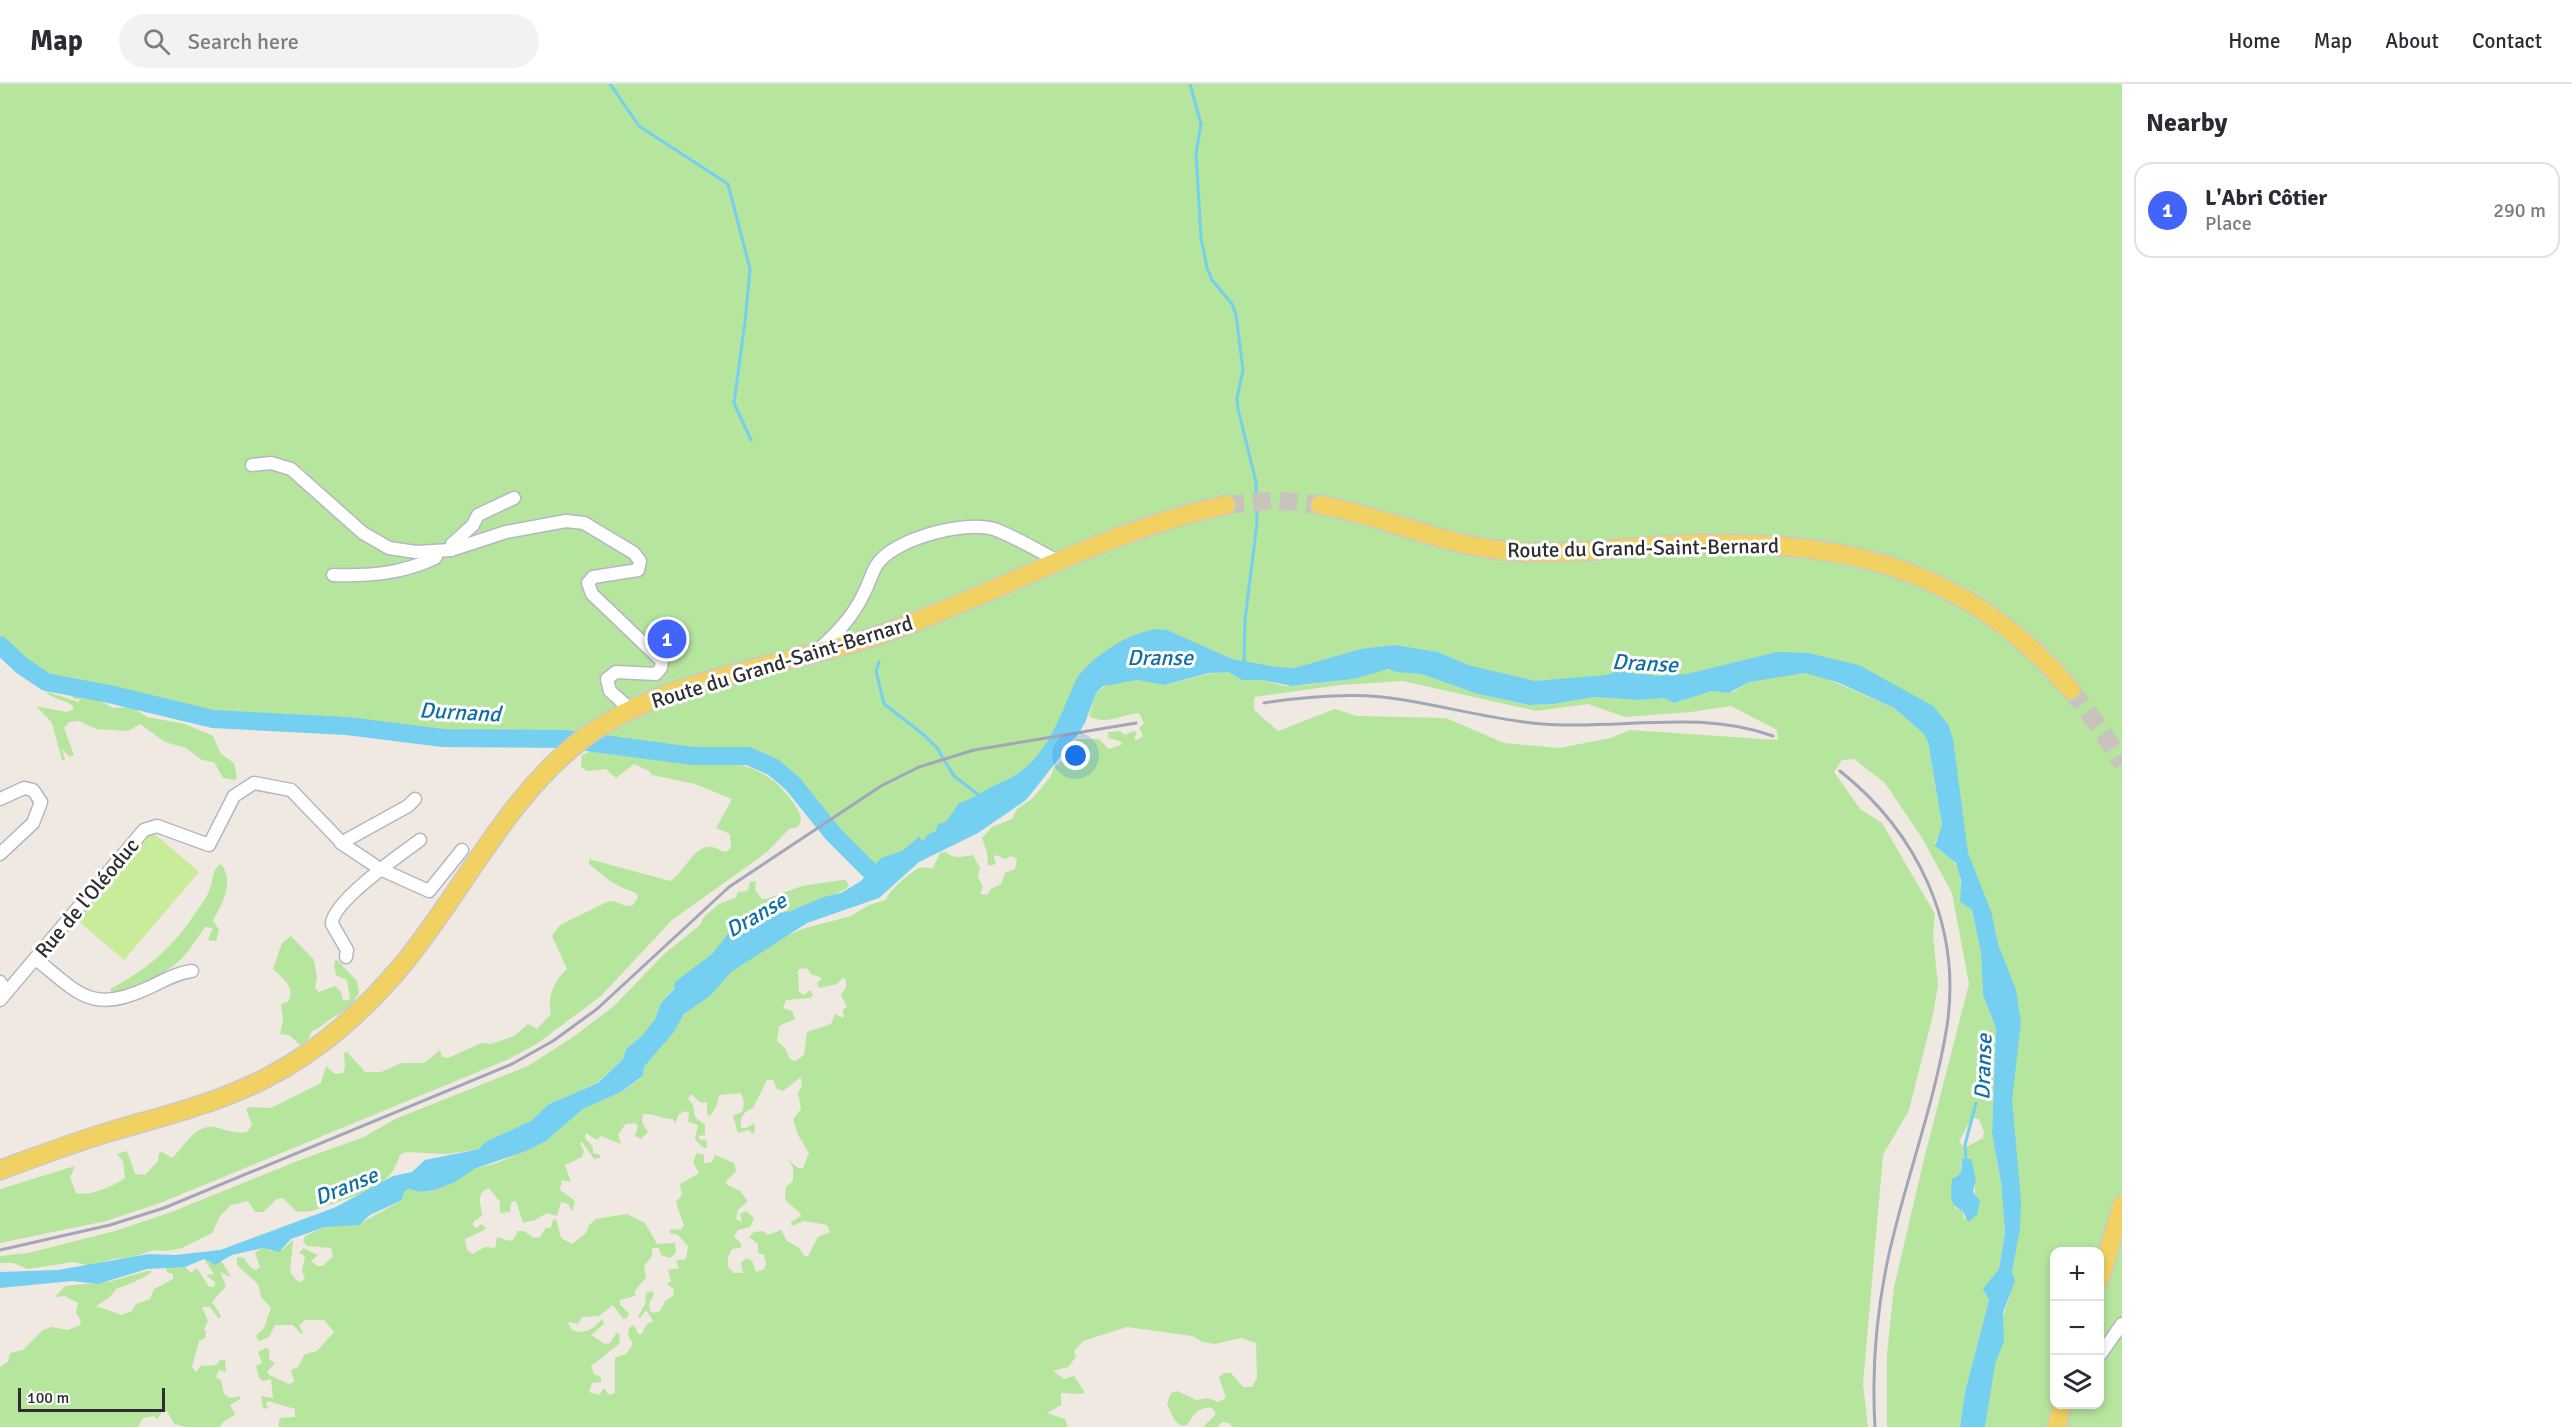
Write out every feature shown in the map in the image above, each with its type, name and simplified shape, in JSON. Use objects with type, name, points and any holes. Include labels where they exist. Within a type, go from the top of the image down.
[{"type":"main road","name":"Route du Grand-Saint-Bernard","points":[[0,1181],[154,1126],[246,1088],[284,1068],[327,1038],[363,1008],[416,949],[522,801],[562,756],[623,714],[689,687],[812,656],[879,635],[1155,524],[1226,505]]},
{"type":"main road","name":"Route du Grand-Saint-Bernard","points":[[1320,505],[1369,515],[1453,541],[1492,549],[1545,552],[1750,543],[1840,553],[1886,564],[1930,581],[1968,600],[2005,624],[2071,690]]},
{"type":"main road","name":"Route du Grand-Saint-Bernard","points":[[0,1170],[101,1135],[196,1108]]},
{"type":"main road","points":[[2104,1265],[2122,1205]]},
{"type":"street","points":[[252,465],[271,463],[291,469],[343,516],[380,545],[405,551],[451,550],[506,532],[566,521],[584,524],[634,553],[640,561],[638,570],[593,578],[588,583],[592,594],[662,661],[661,668],[656,674],[642,676],[616,672],[607,679],[610,691],[623,714]]},
{"type":"street","points":[[451,550],[452,544],[473,525],[478,515],[514,498]]},
{"type":"street","points":[[812,656],[846,623],[865,592],[877,565],[890,552],[906,542],[949,530],[977,527],[993,529],[1060,562]]},
{"type":"street","points":[[333,575],[373,577],[424,563],[435,558],[438,552]]},
{"type":"street","name":"Rue de l'Oléoduc","points":[[2,991],[36,959],[144,830],[158,826],[209,845],[234,796],[254,783],[296,793],[343,844]]},
{"type":"street","points":[[0,799],[24,788],[33,790],[41,802],[33,823],[0,854]]},
{"type":"street","points":[[415,799],[408,806],[343,844],[380,869],[429,891],[462,850]]},
{"type":"street","points":[[346,957],[347,950],[334,928],[332,918],[380,869],[420,840]]},
{"type":"street","points":[[36,959],[76,993],[97,1000],[127,998],[181,972],[192,971]]},
{"type":"street","points":[[2104,1349],[2122,1324]]},
{"type":"green space","points":[[0,84],[2122,84],[2122,1427],[1967,1427],[2011,1292],[2001,1097],[2006,1015],[1936,725],[1849,680],[1768,664],[1683,693],[1532,687],[1400,649],[1292,672],[1126,655],[1048,750],[1029,777],[887,875],[858,867],[791,779],[744,754],[647,754],[600,739],[503,734],[466,740],[378,736],[352,725],[204,726],[136,702],[99,700],[113,708],[132,707],[147,717],[185,724],[213,736],[221,754],[234,763],[237,778],[234,780],[223,778],[214,762],[202,760],[186,748],[165,742],[140,724],[128,731],[96,729],[79,721],[69,722],[64,728],[74,755],[70,757],[62,749],[65,760],[62,760],[52,723],[36,706],[66,712],[73,710],[73,706],[45,691],[78,702],[81,699],[75,699],[0,644]]},
{"type":"green space","points":[[1382,669],[1421,674],[1478,694],[1529,705],[1554,704],[1594,697],[1639,700],[1664,698],[1678,702],[1712,691],[1733,692],[1749,682],[1785,674],[1804,673],[1823,677],[1894,708],[1927,737],[1942,825],[1942,831],[1935,842],[1938,849],[1956,865],[1960,877],[1960,902],[1972,910],[1981,953],[1983,995],[1996,1028],[1992,1134],[2001,1182],[2005,1232],[1999,1269],[1984,1291],[1989,1300],[1965,1392],[1960,1427],[1887,1427],[1887,1354],[1894,1287],[1969,984],[1952,893],[1922,838],[1885,783],[1854,759],[1842,760],[1834,772],[1860,809],[1882,823],[1935,914],[1933,936],[1938,985],[1933,1015],[1909,1110],[1883,1155],[1863,1384],[1868,1427],[1233,1427],[1229,1423],[1222,1422],[1218,1427],[1203,1427],[1216,1414],[1212,1408],[1203,1408],[1187,1425],[1182,1426],[1175,1421],[1167,1404],[1171,1393],[1177,1391],[1196,1400],[1208,1398],[1218,1402],[1226,1398],[1219,1377],[1224,1373],[1231,1373],[1243,1387],[1252,1387],[1257,1378],[1256,1343],[1241,1338],[1215,1344],[1203,1342],[1192,1336],[1127,1327],[1083,1341],[1074,1351],[1076,1357],[1068,1367],[1053,1371],[1064,1379],[1074,1376],[1084,1391],[1083,1394],[1061,1393],[1061,1405],[1047,1413],[1065,1419],[1068,1427],[278,1427],[280,1418],[295,1417],[295,1409],[268,1401],[266,1404],[268,1408],[263,1409],[261,1396],[273,1398],[271,1379],[263,1381],[259,1378],[256,1366],[262,1363],[258,1352],[266,1348],[269,1350],[269,1359],[275,1363],[267,1372],[289,1384],[294,1382],[291,1370],[298,1367],[305,1354],[317,1351],[334,1332],[324,1320],[305,1320],[299,1325],[303,1333],[301,1334],[293,1325],[275,1325],[269,1337],[259,1341],[256,1336],[264,1328],[271,1308],[261,1297],[258,1284],[237,1265],[237,1257],[244,1258],[251,1268],[256,1270],[260,1267],[255,1253],[263,1247],[270,1251],[283,1249],[293,1240],[290,1272],[297,1281],[301,1282],[305,1278],[302,1271],[305,1256],[299,1253],[303,1248],[318,1255],[311,1261],[317,1266],[323,1266],[333,1256],[331,1248],[307,1246],[303,1241],[305,1236],[325,1227],[363,1222],[402,1200],[404,1192],[410,1189],[420,1192],[434,1190],[474,1169],[497,1163],[546,1141],[583,1109],[621,1092],[639,1080],[643,1076],[644,1067],[674,1032],[678,1022],[693,1005],[711,995],[730,972],[780,939],[802,929],[851,916],[869,905],[886,900],[895,887],[915,870],[921,867],[933,868],[940,853],[946,852],[956,857],[973,855],[980,868],[978,877],[983,887],[980,894],[987,895],[991,889],[1001,884],[1005,873],[1015,869],[1017,859],[1011,856],[1005,859],[996,855],[994,857],[996,864],[988,866],[987,852],[982,838],[992,827],[1012,819],[1017,809],[1033,798],[1051,776],[1054,767],[1070,755],[1076,739],[1099,739],[1109,749],[1123,744],[1108,738],[1108,732],[1120,731],[1125,735],[1134,731],[1137,733],[1134,739],[1137,740],[1143,736],[1139,728],[1144,723],[1139,713],[1108,720],[1089,716],[1096,693],[1107,684],[1137,680],[1164,685],[1216,672],[1228,672],[1242,680],[1263,680],[1284,686],[1354,679]],"holes":[[[1403,681],[1536,711],[1588,704],[1625,717],[1691,712],[1731,706],[1777,730],[1778,740],[1630,730],[1611,738],[1559,748],[1504,743],[1446,718],[1357,716],[1335,709],[1278,731],[1254,710],[1254,697],[1340,685]],[[807,968],[811,974],[822,978],[817,983],[819,988],[837,984],[843,978],[846,980],[846,987],[841,995],[847,1007],[843,1010],[844,1018],[835,1014],[831,1024],[807,1032],[804,1055],[795,1061],[790,1059],[785,1048],[777,1041],[779,1026],[795,1019],[792,1011],[783,1008],[786,1000],[810,998],[813,995],[810,990],[804,995],[799,992],[799,969]],[[801,1077],[802,1086],[798,1093],[801,1109],[793,1119],[798,1135],[809,1153],[803,1168],[798,1168],[787,1159],[793,1167],[793,1181],[786,1187],[785,1200],[801,1216],[791,1222],[792,1226],[804,1221],[827,1225],[830,1232],[818,1237],[808,1256],[804,1256],[799,1248],[787,1241],[781,1230],[768,1235],[763,1231],[754,1232],[749,1237],[758,1244],[758,1253],[764,1255],[766,1264],[763,1270],[756,1272],[752,1261],[746,1258],[741,1263],[743,1273],[734,1273],[728,1267],[728,1257],[732,1249],[741,1248],[741,1244],[734,1236],[738,1230],[750,1227],[754,1218],[746,1211],[740,1214],[742,1222],[736,1219],[738,1210],[748,1201],[740,1191],[726,1184],[736,1171],[734,1163],[715,1155],[712,1162],[704,1163],[704,1155],[697,1153],[693,1162],[699,1173],[680,1184],[682,1195],[676,1202],[684,1226],[680,1230],[670,1229],[670,1233],[678,1235],[688,1246],[686,1259],[676,1261],[679,1268],[668,1270],[671,1281],[667,1284],[674,1289],[673,1296],[665,1301],[660,1311],[653,1313],[650,1311],[649,1304],[654,1294],[652,1291],[646,1293],[645,1305],[638,1316],[640,1318],[646,1310],[653,1321],[646,1325],[642,1334],[638,1334],[634,1325],[629,1328],[628,1335],[633,1344],[626,1354],[615,1358],[615,1393],[609,1395],[604,1388],[599,1395],[589,1392],[592,1383],[601,1382],[601,1377],[594,1374],[591,1366],[619,1344],[620,1335],[617,1332],[610,1343],[605,1344],[591,1335],[604,1324],[602,1319],[584,1332],[571,1329],[568,1322],[578,1324],[582,1317],[599,1316],[613,1305],[623,1319],[627,1318],[629,1313],[620,1305],[620,1300],[635,1296],[635,1291],[646,1277],[644,1266],[652,1256],[652,1248],[659,1248],[661,1255],[670,1258],[676,1253],[675,1243],[657,1244],[645,1223],[627,1214],[596,1219],[589,1225],[586,1233],[572,1244],[561,1238],[556,1219],[553,1220],[551,1228],[546,1228],[540,1237],[534,1238],[524,1231],[518,1231],[514,1239],[510,1241],[497,1237],[495,1248],[485,1247],[473,1254],[467,1250],[465,1239],[486,1229],[482,1224],[476,1228],[473,1226],[473,1222],[482,1216],[480,1200],[482,1193],[489,1188],[500,1202],[500,1213],[510,1212],[511,1202],[516,1201],[523,1223],[535,1220],[547,1213],[557,1216],[561,1202],[568,1204],[572,1212],[575,1201],[560,1190],[562,1180],[571,1182],[565,1165],[582,1157],[584,1151],[580,1143],[582,1142],[594,1159],[600,1158],[600,1155],[593,1153],[593,1147],[585,1138],[586,1133],[597,1140],[601,1136],[621,1144],[618,1134],[626,1124],[635,1123],[638,1126],[635,1136],[641,1139],[648,1132],[642,1122],[643,1114],[673,1119],[675,1124],[679,1114],[685,1111],[689,1113],[688,1122],[698,1125],[695,1139],[702,1147],[707,1148],[707,1141],[699,1139],[699,1136],[705,1135],[705,1125],[695,1117],[693,1105],[688,1099],[691,1094],[701,1103],[707,1102],[707,1114],[710,1116],[716,1107],[719,1095],[740,1093],[743,1099],[743,1110],[733,1116],[738,1133],[748,1130],[754,1134],[753,1124],[741,1128],[743,1115],[753,1108],[767,1080],[773,1080],[777,1089],[783,1091]],[[1972,1118],[1979,1119],[1984,1132],[1983,1138],[1964,1148],[1959,1141]],[[1966,1158],[1975,1184],[1975,1196],[1980,1205],[1964,1219],[1963,1211],[1955,1208],[1954,1177],[1961,1173],[1961,1161]]]},
{"type":"green space","points":[[598,748],[653,759],[714,761],[747,767],[762,773],[776,783],[795,805],[801,821],[798,827],[789,829],[767,852],[672,920],[601,996],[538,1043],[509,1059],[160,1203],[106,1221],[0,1243],[0,1189],[75,1166],[70,1178],[76,1193],[94,1192],[125,1178],[123,1161],[117,1154],[127,1151],[135,1174],[145,1175],[158,1161],[159,1153],[162,1152],[172,1158],[197,1131],[204,1128],[247,1132],[252,1125],[246,1109],[249,1107],[271,1108],[321,1083],[326,1066],[335,1074],[343,1073],[344,1053],[347,1052],[365,1072],[381,1072],[402,1063],[424,1063],[440,1050],[442,1057],[448,1058],[481,1043],[491,1044],[514,1036],[528,1024],[537,1029],[551,1014],[550,1001],[553,989],[567,969],[552,936],[560,925],[609,901],[632,906],[638,898],[636,893],[615,884],[589,864],[589,859],[670,881],[700,850],[712,847],[726,852],[731,848],[730,834],[716,828],[732,799],[695,784],[652,775],[649,771],[634,764],[616,778],[606,769],[587,771],[581,767],[582,755]]},
{"type":"green space","points":[[152,832],[199,872],[124,960],[77,920]]},
{"type":"green space","points":[[221,864],[225,871],[227,886],[213,921],[219,930],[216,941],[208,940],[213,928],[205,927],[183,957],[165,972],[129,991],[112,993],[110,989],[147,966],[178,936],[206,897],[214,872]]},
{"type":"green space","points":[[846,880],[849,886],[839,892],[790,912],[767,914],[736,930],[704,962],[675,982],[674,988],[661,1003],[655,1019],[642,1036],[626,1049],[623,1059],[597,1083],[549,1104],[531,1121],[485,1142],[479,1149],[447,1154],[405,1152],[400,1155],[395,1167],[382,1183],[354,1196],[311,1211],[296,1211],[283,1198],[277,1199],[263,1212],[255,1212],[248,1201],[231,1205],[220,1216],[212,1233],[182,1248],[166,1251],[154,1250],[130,1258],[113,1259],[91,1266],[73,1262],[28,1269],[13,1263],[0,1263],[0,1256],[28,1253],[115,1231],[174,1211],[364,1137],[395,1119],[528,1066],[573,1037],[614,1006],[664,954],[700,925],[704,917],[719,904],[735,898],[738,892],[748,891],[750,882],[756,881],[755,890],[762,899],[766,899],[802,886]]},
{"type":"green space","points":[[291,936],[314,960],[317,977],[315,988],[319,992],[335,986],[341,992],[343,1001],[350,999],[347,980],[336,975],[334,965],[336,959],[357,981],[359,993],[349,1007],[312,1031],[308,1040],[300,1045],[289,1035],[280,1034],[283,1020],[281,1004],[288,1002],[291,992],[287,983],[273,969],[282,943]]},
{"type":"green space","points":[[204,1259],[210,1263],[222,1262],[231,1277],[220,1272],[226,1286],[212,1302],[221,1316],[219,1319],[210,1307],[202,1307],[208,1321],[204,1329],[205,1338],[199,1341],[192,1367],[196,1372],[201,1366],[216,1365],[220,1360],[225,1360],[226,1372],[219,1370],[216,1377],[221,1380],[224,1394],[230,1398],[240,1396],[240,1399],[230,1405],[235,1414],[224,1421],[220,1427],[186,1427],[174,1424],[167,1411],[162,1412],[157,1419],[154,1416],[143,1418],[138,1427],[0,1427],[0,1367],[8,1362],[10,1353],[23,1350],[43,1330],[51,1327],[68,1330],[80,1325],[81,1322],[76,1312],[78,1303],[65,1296],[55,1297],[65,1286],[108,1282],[151,1270],[147,1276],[116,1289],[110,1297],[96,1306],[122,1315],[132,1311],[136,1304],[150,1299],[154,1289],[173,1279],[173,1274],[167,1272],[166,1268],[184,1266],[191,1273],[197,1268],[209,1287],[215,1286],[215,1282],[206,1275],[214,1274]]},
{"type":"water","name":"Dranse","points":[[1155,629],[1167,630],[1232,659],[1276,667],[1295,668],[1361,649],[1394,645],[1438,652],[1468,665],[1535,681],[1606,675],[1619,671],[1658,676],[1687,674],[1777,652],[1808,653],[1859,665],[1933,706],[1948,724],[1953,739],[1968,853],[1991,911],[1998,944],[2016,990],[2021,1022],[2012,1100],[2021,1200],[2020,1229],[2012,1272],[2015,1281],[2003,1313],[2004,1341],[1995,1364],[1985,1427],[1960,1427],[1965,1392],[1989,1300],[1983,1289],[1999,1269],[2005,1232],[2001,1182],[1992,1134],[1996,1028],[1983,995],[1981,953],[1972,910],[1960,902],[1961,880],[1956,863],[1935,846],[1942,825],[1928,742],[1924,734],[1894,708],[1837,682],[1804,673],[1749,682],[1729,693],[1712,691],[1674,703],[1664,698],[1639,700],[1594,697],[1554,704],[1529,705],[1478,694],[1421,674],[1388,669],[1354,679],[1291,686],[1263,680],[1242,680],[1228,672],[1209,673],[1164,685],[1137,680],[1103,686],[1096,693],[1085,723],[1077,736],[1064,748],[1061,756],[1026,800],[978,833],[919,862],[879,898],[807,923],[731,972],[711,995],[684,1014],[674,1032],[644,1067],[643,1076],[621,1092],[583,1109],[546,1141],[526,1151],[474,1169],[455,1182],[434,1190],[420,1192],[409,1189],[404,1192],[402,1200],[370,1215],[359,1225],[325,1227],[291,1239],[279,1252],[263,1248],[232,1255],[215,1265],[204,1259],[185,1267],[147,1269],[98,1284],[72,1281],[0,1288],[0,1272],[58,1270],[149,1254],[175,1255],[220,1250],[336,1207],[393,1176],[412,1172],[425,1160],[479,1149],[485,1142],[531,1121],[549,1104],[598,1083],[623,1059],[626,1049],[642,1036],[655,1019],[661,1003],[674,989],[675,982],[712,954],[728,934],[763,915],[788,912],[824,897],[841,893],[861,881],[881,858],[902,851],[920,836],[920,839],[925,840],[927,835],[936,831],[938,824],[946,822],[959,803],[1016,774],[1029,764],[1040,752],[1057,724],[1078,676],[1095,660],[1113,646]]},
{"type":"water","points":[[1962,1159],[1971,1159],[1976,1179],[1973,1192],[1980,1201],[1977,1215],[1968,1222],[1963,1211],[1955,1206],[1951,1194],[1952,1179],[1961,1173]]},
{"type":"waterway","points":[[610,84],[639,126],[728,184],[750,269],[734,403],[751,440]]},
{"type":"waterway","points":[[1190,84],[1201,124],[1196,153],[1201,238],[1212,280],[1232,304],[1236,315],[1243,370],[1237,398],[1238,409],[1256,482],[1257,523],[1245,620],[1244,663]]},
{"type":"waterway","name":"Durnand","points":[[0,645],[21,665],[46,682],[109,694],[213,719],[347,726],[443,738],[564,739],[693,756],[748,756],[773,767],[792,783],[834,835],[882,883]]},
{"type":"waterway","points":[[879,662],[876,671],[884,704],[924,735],[937,748],[954,776],[980,796]]},
{"type":"waterway","points":[[1966,1158],[1965,1145],[1976,1103]]},
{"type":"tunnel","points":[[1226,505],[1277,500],[1320,505]]},
{"type":"tunnel","points":[[2071,690],[2104,734],[2122,764]]},
{"type":"railway","points":[[1264,703],[1352,695],[1402,700],[1543,724],[1601,725],[1687,722],[1744,728],[1773,736]]},
{"type":"railway","points":[[0,1250],[110,1225],[164,1208],[512,1064],[553,1041],[597,1009],[729,887],[881,786],[919,767],[974,750],[1136,723]]},
{"type":"railway","points":[[1840,771],[1868,796],[1892,823],[1912,853],[1928,884],[1940,918],[1948,953],[1950,989],[1947,1026],[1937,1077],[1895,1229],[1884,1278],[1875,1352],[1875,1427]]},
{"type":"place","name":"L'Abri Côtier","points":[[667,639]]}]
